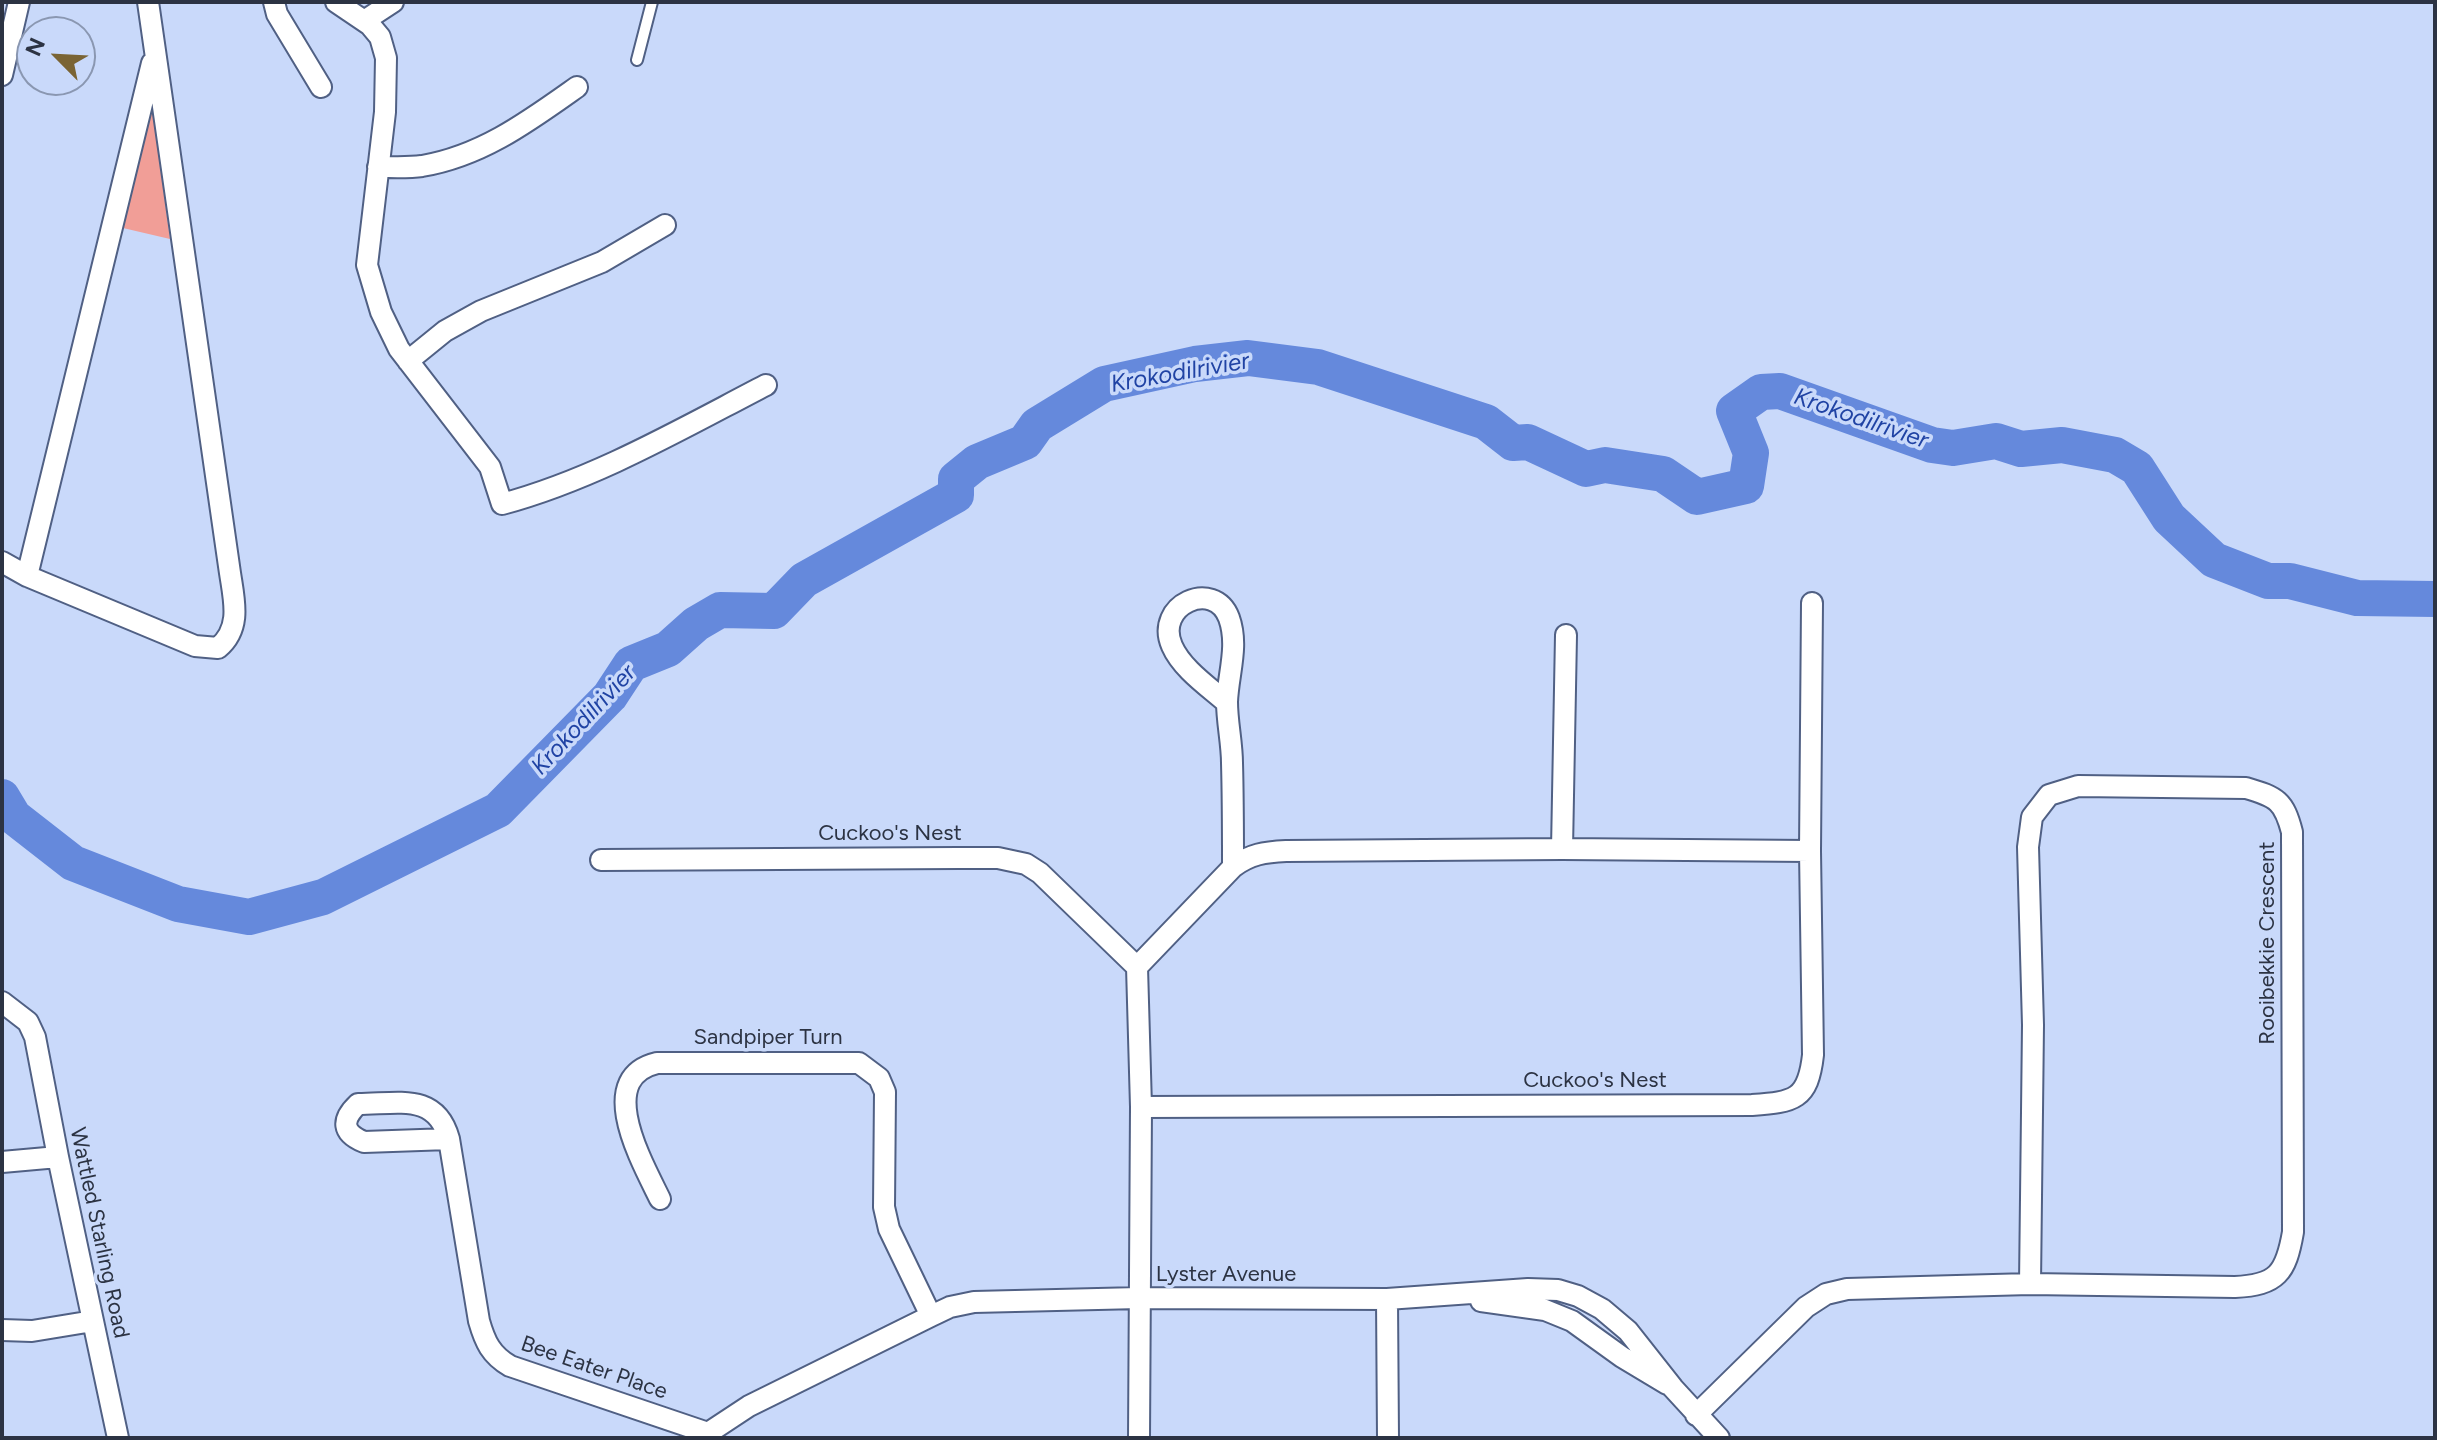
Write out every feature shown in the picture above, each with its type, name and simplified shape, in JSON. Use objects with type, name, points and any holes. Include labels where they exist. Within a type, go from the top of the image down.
[{"type":"street","points":[[2,75],[19,2]]},
{"type":"street","points":[[2,562],[27,576],[195,646],[218,648],[228,640],[234,625],[230,573],[148,2]]},
{"type":"street","points":[[274,2],[277,14],[321,87]]},
{"type":"street","points":[[336,2],[364,21],[380,37],[386,58],[385,112],[367,265],[381,312],[399,349],[490,467],[502,504],[538,494],[647,447],[766,385]]},
{"type":"street","points":[[364,21],[393,2]]},
{"type":"street","points":[[27,576],[155,52]]},
{"type":"street","points":[[378,167],[421,166],[469,152],[511,133],[577,87]]},
{"type":"street","points":[[408,361],[445,331],[481,311],[602,262],[665,225]]},
{"type":"street","points":[[1227,703],[1180,659],[1171,645],[1171,619],[1179,606],[1188,600],[1199,597],[1212,601],[1228,614],[1232,628],[1233,656],[1227,703],[1232,761],[1233,867]]},
{"type":"street","name":"Cuckoo's Nest","points":[[1141,1107],[1752,1105],[1782,1103],[1796,1098],[1806,1087],[1813,1055],[1810,851],[1812,603]]},
{"type":"street","points":[[1562,849],[1566,635]]},
{"type":"street","name":"Rooibekkie Crescent","points":[[1696,1415],[1806,1307],[1826,1294],[1847,1289],[2030,1284],[2253,1286],[2277,1276],[2286,1263],[2293,1232],[2292,832],[2282,804],[2270,795],[2246,788],[2078,786],[2049,795],[2032,817],[2028,847],[2033,1025],[2030,1284]]},
{"type":"street","points":[[1139,1438],[1141,1107],[1137,967],[1233,867],[1245,858],[1264,852],[1562,849],[1810,851]]},
{"type":"street","name":"Cuckoo's Nest","points":[[601,860],[1015,860],[1040,873],[1137,967]]},
{"type":"street","name":"Wattled Starling Road","points":[[2,1002],[28,1022],[35,1037],[118,1438]]},
{"type":"street","name":"Sandpiper Turn","points":[[660,1199],[638,1153],[625,1101],[632,1076],[642,1067],[657,1063],[859,1063],[879,1078],[885,1092],[884,1207],[889,1229],[931,1316]]},
{"type":"street","name":"Bee Eater Place","points":[[449,1139],[479,1321],[489,1349],[510,1366],[707,1435]]},
{"type":"street","points":[[2,1162],[58,1157]]},
{"type":"street","name":"Lyster Avenue","points":[[707,1435],[749,1406],[950,1307],[996,1300],[1387,1299],[1528,1289],[1558,1290],[1578,1296],[1602,1309],[1628,1331],[1673,1388],[1719,1438]]},
{"type":"street","points":[[1387,1299],[1388,1438]]},
{"type":"street","points":[[2,1330],[32,1331],[93,1321]]},
{"type":"lane","points":[[637,60],[652,2]]},
{"type":"shaded area","points":[[152,107],[170,239],[123,228]]},
{"type":"waterway","name":"Krokodilrivier","points":[[2,797],[14,817],[73,863],[178,904],[249,917],[323,897],[498,810],[610,696],[631,664],[668,649],[696,624],[720,610],[774,611],[804,580],[956,495],[956,479],[977,462],[1025,442],[1037,425],[1104,384],[1195,364],[1248,358],[1318,367],[1486,422],[1513,443],[1528,442],[1586,469],[1605,465],[1663,474],[1697,497],[1746,486],[1751,453],[1734,411],[1761,392],[1780,391],[1932,445],[1953,448],[1996,441],[2021,449],[2062,445],[2115,455],[2137,468],[2169,518],[2214,560],[2268,581],[2290,581],[2357,598],[2435,599]]}]
